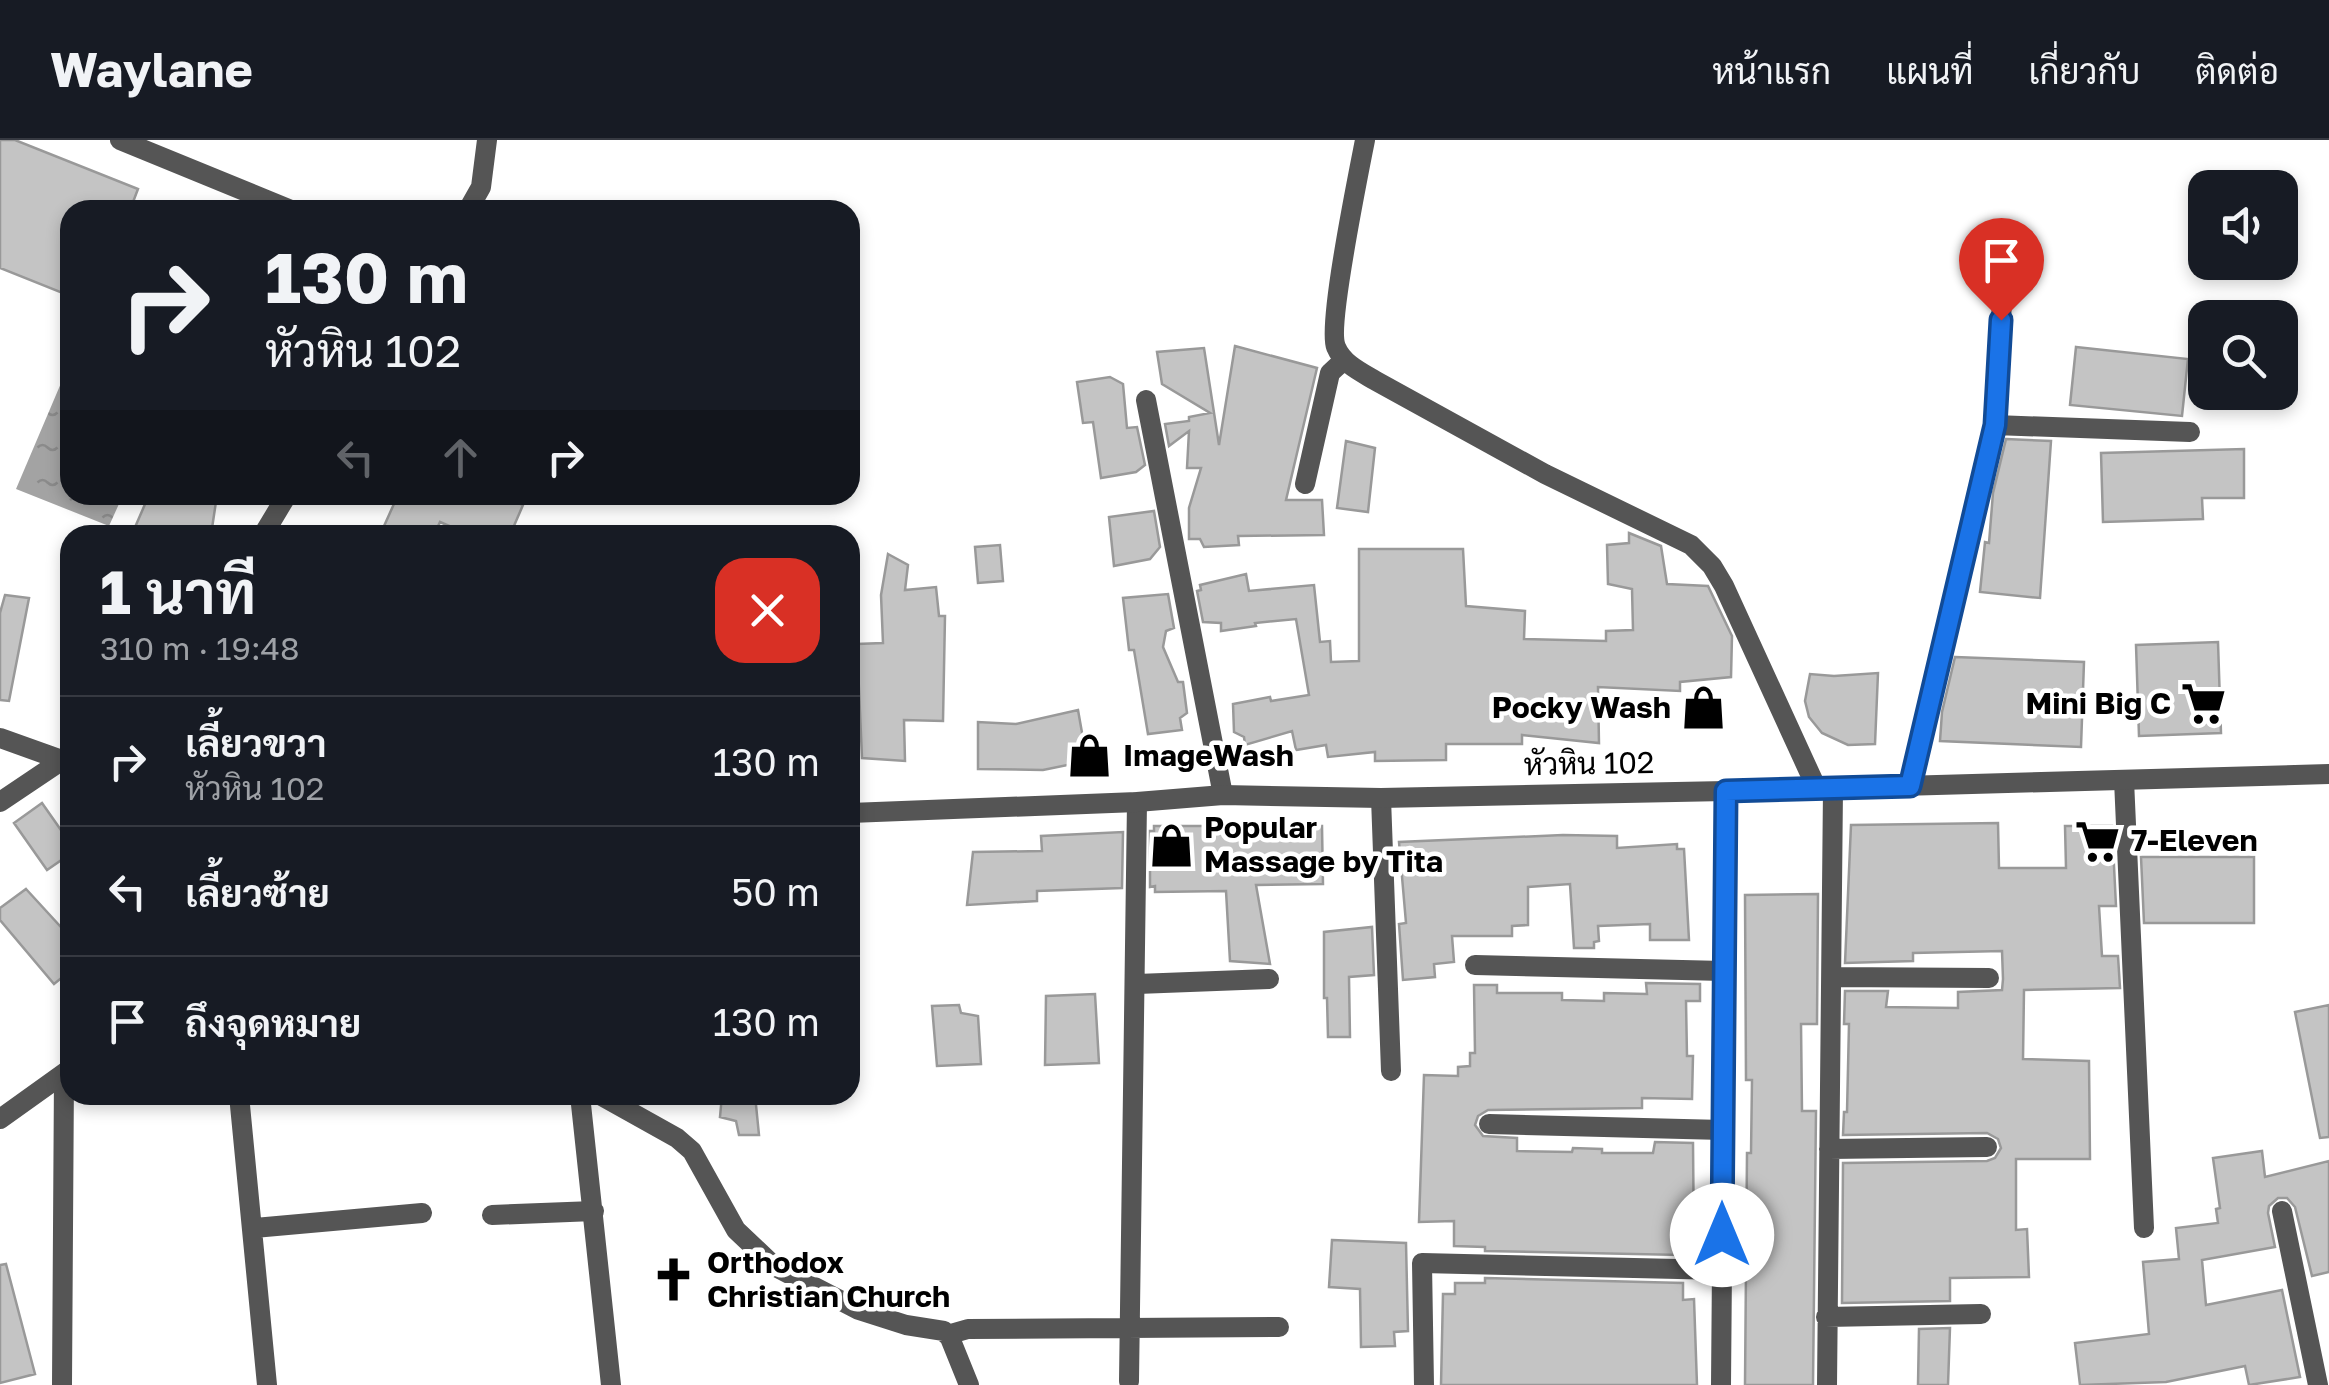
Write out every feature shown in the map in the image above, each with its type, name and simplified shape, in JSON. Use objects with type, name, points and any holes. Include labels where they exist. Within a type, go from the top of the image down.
[{"type":"street","points":[[120,140],[267,200]]},
{"type":"street","points":[[473,200],[481,186],[487,140]]},
{"type":"street","points":[[1365,140],[1334,328],[1333,340],[1344,360],[1528,465],[1691,545],[1702,554],[1724,586],[1825,789],[1832,977],[1827,1385]]},
{"type":"street","points":[[1910,786],[1995,425],[2005,250]]},
{"type":"street","points":[[1306,484],[1330,373],[1344,360]]},
{"type":"street","points":[[1146,400],[1223,795]]},
{"type":"street","points":[[1995,425],[2190,432]]},
{"type":"street","points":[[0,738],[60,756]]},
{"type":"street","points":[[0,802],[60,763]]},
{"type":"street","name":"หัวหิน 102","points":[[860,814],[1223,795],[1381,798],[2329,774]]},
{"type":"street","points":[[2124,780],[2144,1228]]},
{"type":"street","points":[[1721,1385],[1726,791]]},
{"type":"street","points":[[1381,798],[1391,1071]]},
{"type":"street","points":[[1129,1381],[1138,802]]},
{"type":"street","points":[[1475,965],[1724,970]]},
{"type":"street","points":[[1832,977],[1989,978]]},
{"type":"street","points":[[1137,984],[1268,979]]},
{"type":"street","points":[[0,1119],[60,1076]]},
{"type":"street","points":[[62,1385],[66,1105]]},
{"type":"street","points":[[241,1105],[267,1385]]},
{"type":"street","points":[[581,1105],[611,1385]]},
{"type":"street","points":[[618,1105],[677,1138],[692,1151],[736,1230],[774,1266],[859,1310],[906,1324],[930,1326],[947,1335],[968,1385]]},
{"type":"street","points":[[1489,1124],[1723,1130]]},
{"type":"street","points":[[1829,1149],[1987,1147]]},
{"type":"street","points":[[492,1215],[594,1211]]},
{"type":"street","points":[[2282,1211],[2318,1385]]},
{"type":"street","points":[[254,1228],[422,1213]]},
{"type":"street","points":[[1424,1385],[1422,1263],[1722,1270]]},
{"type":"street","points":[[1826,1318],[1981,1314]]},
{"type":"street","points":[[947,1335],[968,1329],[1279,1327]]},
{"type":"water","points":[[60,386],[60,505],[118,505],[106,525],[16,489]]},
{"type":"building","points":[[0,140],[15,140],[138,189],[134,200],[60,200],[60,292],[0,268]]},
{"type":"building","points":[[1235,346],[1317,368],[1286,500],[1322,500],[1324,535],[1238,536],[1239,545],[1204,547],[1200,539],[1189,539],[1189,508],[1201,468],[1187,468],[1189,431],[1169,446],[1165,424],[1210,413],[1162,384],[1157,352],[1204,348],[1219,445]]},
{"type":"building","points":[[2076,347],[2188,359],[2182,416],[2070,405]]},
{"type":"building","points":[[1110,377],[1123,384],[1127,428],[1137,427],[1145,465],[1136,472],[1101,478],[1093,422],[1083,423],[1077,382]]},
{"type":"building","points":[[2006,439],[2051,441],[2040,598],[1980,592],[1993,493]]},
{"type":"building","points":[[1346,441],[1375,448],[1368,512],[1337,508]]},
{"type":"building","points":[[2244,449],[2244,498],[2202,498],[2203,519],[2103,522],[2101,453]]},
{"type":"building","points":[[145,505],[216,505],[212,525],[136,525]]},
{"type":"building","points":[[394,505],[523,505],[514,525],[440,522],[384,525]]},
{"type":"building","points":[[1154,511],[1160,547],[1150,559],[1114,566],[1109,517]]},
{"type":"building","points":[[1629,533],[1661,546],[1667,584],[1708,586],[1732,636],[1731,677],[1680,682],[1680,691],[1598,687],[1599,743],[1522,735],[1522,744],[1446,744],[1446,760],[1375,761],[1375,752],[1328,757],[1326,745],[1296,750],[1292,731],[1245,745],[1244,737],[1234,732],[1233,704],[1309,695],[1296,619],[1221,631],[1221,623],[1203,622],[1197,591],[1201,590],[1200,585],[1246,574],[1249,591],[1314,585],[1320,642],[1330,641],[1331,662],[1359,661],[1359,549],[1463,549],[1466,606],[1525,611],[1524,639],[1606,641],[1606,631],[1633,630],[1632,589],[1608,584],[1607,545],[1629,543]]},
{"type":"building","points":[[1000,545],[1003,581],[978,583],[975,547]]},
{"type":"building","points":[[888,554],[908,565],[905,590],[936,587],[939,616],[945,616],[943,721],[904,720],[905,761],[862,758],[860,644],[883,643],[881,595]]},
{"type":"building","points":[[1168,594],[1174,628],[1166,631],[1163,647],[1178,682],[1183,682],[1187,713],[1180,718],[1182,730],[1148,734],[1134,650],[1129,650],[1123,598]]},
{"type":"building","points":[[5,595],[29,598],[9,701],[0,700],[0,613]]},
{"type":"building","points":[[2218,642],[2221,733],[2139,736],[2136,645]]},
{"type":"building","points":[[1955,657],[2084,662],[2081,747],[1940,741],[1942,712]]},
{"type":"building","points":[[1878,673],[1875,744],[1848,745],[1822,733],[1809,717],[1805,701],[1810,674]]},
{"type":"building","points":[[1078,710],[1087,761],[1043,770],[978,769],[978,722],[1016,724]]},
{"type":"building","points":[[42,803],[60,829],[60,861],[47,870],[14,823]]},
{"type":"building","points":[[1998,823],[1999,868],[2066,868],[2065,826],[2112,826],[2116,906],[2099,906],[2102,956],[2118,956],[2120,988],[2024,990],[2023,1059],[2089,1061],[2090,1159],[2016,1159],[2016,1230],[2027,1229],[2029,1277],[1950,1278],[1950,1301],[1842,1303],[1843,1163],[1987,1161],[1995,1158],[2001,1148],[1998,1139],[1987,1133],[1843,1135],[1849,1024],[1844,1024],[1845,991],[1888,991],[1886,1007],[1958,1008],[1958,992],[2002,990],[2003,979],[2002,951],[1913,953],[1913,961],[1845,963],[1851,825]]},
{"type":"building","points":[[1154,826],[1322,826],[1323,884],[1256,885],[1270,964],[1230,961],[1226,891],[1155,892],[1155,886],[1150,887],[1150,831],[1154,831]]},
{"type":"building","points":[[1123,832],[1122,888],[1037,891],[1037,901],[967,905],[973,852],[1042,851],[1041,836]]},
{"type":"building","points":[[1617,836],[1617,848],[1677,844],[1677,849],[1684,849],[1689,940],[1650,940],[1650,924],[1598,926],[1599,941],[1594,942],[1594,948],[1574,948],[1570,884],[1528,887],[1528,925],[1512,926],[1512,936],[1452,936],[1454,962],[1434,964],[1435,977],[1403,980],[1399,924],[1406,923],[1399,842]]},
{"type":"building","points":[[2141,857],[2254,857],[2254,923],[2144,923]]},
{"type":"building","points":[[26,889],[60,926],[60,979],[54,984],[0,920],[0,908]]},
{"type":"building","points":[[1818,894],[1817,1024],[1801,1024],[1802,1111],[1816,1111],[1813,1385],[1745,1385],[1747,1153],[1751,1153],[1752,1080],[1746,1080],[1745,895]]},
{"type":"building","points":[[1372,927],[1374,975],[1349,977],[1350,1037],[1328,1037],[1324,932]]},
{"type":"building","points":[[1646,983],[1700,984],[1700,1001],[1686,1001],[1687,1056],[1693,1056],[1692,1099],[1642,1098],[1642,1108],[1488,1110],[1478,1116],[1475,1125],[1483,1136],[1517,1138],[1517,1151],[1572,1152],[1573,1148],[1602,1149],[1602,1153],[1653,1153],[1655,1142],[1693,1143],[1694,1252],[1682,1255],[1485,1251],[1485,1247],[1454,1246],[1454,1221],[1419,1222],[1424,1075],[1458,1076],[1458,1067],[1470,1066],[1470,1053],[1475,1053],[1474,985],[1497,985],[1497,993],[1562,993],[1562,1000],[1604,1001],[1604,993],[1647,994]]},
{"type":"building","points":[[1095,994],[1099,1063],[1045,1065],[1046,996]]},
{"type":"building","points":[[959,1005],[961,1013],[978,1016],[981,1064],[937,1066],[932,1006]]},
{"type":"building","points":[[2329,1005],[2329,1137],[2320,1138],[2295,1012]]},
{"type":"building","points":[[721,1105],[756,1105],[759,1135],[739,1135],[736,1121],[720,1117]]},
{"type":"building","points":[[2262,1151],[2265,1177],[2329,1161],[2329,1272],[2312,1276],[2295,1207],[2287,1198],[2278,1198],[2269,1206],[2268,1213],[2275,1247],[2202,1260],[2206,1305],[2282,1290],[2300,1377],[2249,1385],[2245,1366],[2166,1382],[2080,1385],[2075,1343],[2149,1334],[2143,1262],[2179,1259],[2176,1228],[2218,1223],[2216,1209],[2220,1208],[2213,1158]]},
{"type":"building","points":[[1332,1240],[1406,1243],[1408,1331],[1394,1332],[1395,1346],[1361,1347],[1360,1289],[1329,1287]]},
{"type":"building","points":[[6,1264],[35,1374],[0,1383],[0,1265]]},
{"type":"building","points":[[1485,1278],[1683,1283],[1683,1300],[1694,1299],[1697,1385],[1441,1385],[1443,1294],[1455,1294],[1455,1283],[1485,1283]]},
{"type":"building","points":[[1950,1328],[1948,1385],[1918,1385],[1919,1329]]},
{"type":"place","name":"Mini Big C","points":[[2204,704]]},
{"type":"place","name":"Pocky Wash","points":[[1704,708]]},
{"type":"place","name":"ImageWash","points":[[1090,756]]},
{"type":"place","name":"7-Eleven","points":[[2098,841]]},
{"type":"place","name":"Popular Massage by Tita","points":[[1171,845]]},
{"type":"place","name":"Orthodox Christian Church","points":[[674,1280]]},
{"type":"route","points":[[1722,1235],[1726,791],[1910,786],[1995,425],[2001,320]]}]
